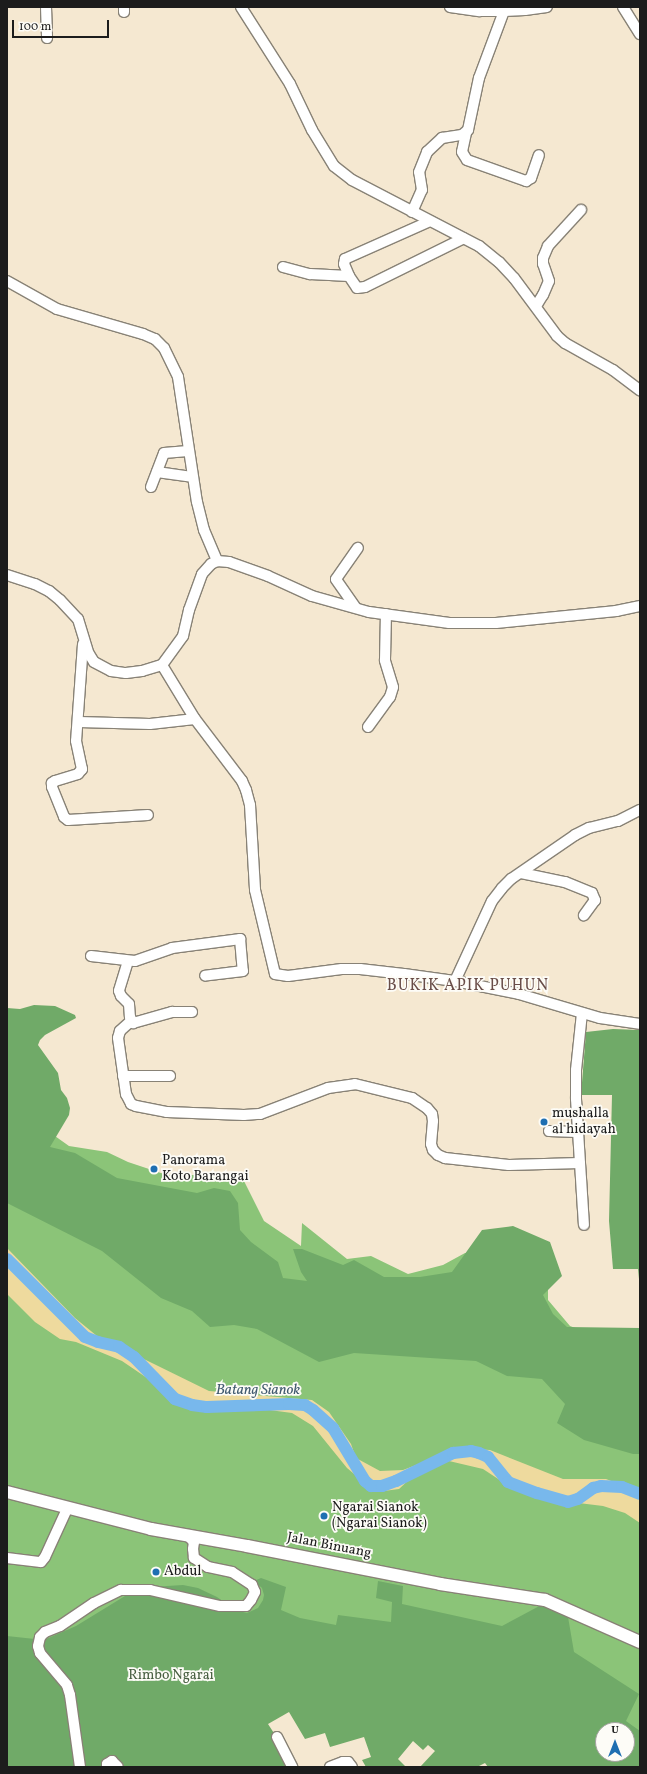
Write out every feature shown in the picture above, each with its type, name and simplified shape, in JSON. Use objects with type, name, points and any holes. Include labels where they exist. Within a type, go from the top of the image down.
[{"type":"main road","name":"Jalan Binuang","points":[[7,1492],[67,1509],[189,1537],[247,1546],[440,1584],[545,1600],[640,1642]]},
{"type":"street","points":[[46,7],[47,38]]},
{"type":"street","points":[[241,7],[290,84],[312,130],[334,166],[352,180],[428,222],[479,246],[499,262],[536,306],[557,336],[565,343],[613,370],[640,390]]},
{"type":"street","points":[[450,7],[504,11],[547,7]]},
{"type":"street","points":[[623,7],[640,34]]},
{"type":"street","points":[[504,11],[479,78],[462,152],[467,160],[526,181],[532,178],[539,155]]},
{"type":"street","points":[[412,212],[422,190],[419,172],[427,152],[442,138],[466,133]]},
{"type":"street","points":[[536,306],[544,295],[549,281],[544,264],[544,258],[548,246],[581,210]]},
{"type":"street","points":[[428,222],[348,257],[344,264],[348,276],[357,288],[362,288],[464,238]]},
{"type":"street","points":[[283,267],[310,274],[348,276]]},
{"type":"street","points":[[7,281],[57,309],[143,334],[155,339],[164,348],[178,377],[192,477],[204,530],[217,561]]},
{"type":"street","points":[[151,487],[164,453],[188,451]]},
{"type":"street","points":[[157,472],[192,477]]},
{"type":"street","points":[[356,608],[336,579],[358,548]]},
{"type":"street","points":[[7,575],[35,584],[49,591],[60,600],[78,619],[84,634],[89,654],[94,662],[102,668],[126,673],[142,671],[162,665],[183,636],[189,610],[202,574],[211,564],[217,561],[229,562],[268,576],[312,596],[356,608],[386,614],[449,622],[488,623],[616,611],[640,606]]},
{"type":"street","points":[[368,727],[390,697],[393,687],[385,660],[386,614]]},
{"type":"street","points":[[84,634],[79,722],[76,741],[82,769],[78,774],[52,783],[64,817],[73,821],[148,815]]},
{"type":"street","points":[[162,665],[195,720],[242,781],[246,790],[250,805],[255,890],[272,971],[274,974],[288,976],[360,969],[455,981],[519,994],[618,1022],[640,1024]]},
{"type":"street","points":[[79,722],[150,724],[195,720]]},
{"type":"street","points":[[455,981],[492,901],[502,888],[559,846],[589,828],[618,821],[640,810]]},
{"type":"street","points":[[521,873],[565,882],[592,893],[595,900],[584,915]]},
{"type":"street","points":[[91,956],[128,961],[142,960],[172,948],[240,939],[243,971],[205,976]]},
{"type":"street","points":[[128,961],[119,991],[121,996],[129,1004],[131,1021]]},
{"type":"street","points":[[131,1021],[136,1023],[172,1012],[192,1012]]},
{"type":"street","points":[[582,1013],[576,1070],[577,1132],[584,1225]]},
{"type":"street","points":[[131,1021],[120,1031],[118,1038],[128,1100],[136,1106],[167,1112],[244,1115],[260,1114],[275,1110],[328,1088],[355,1084],[412,1098],[427,1108],[432,1114],[433,1121],[431,1144],[433,1150],[438,1155],[445,1158],[509,1165],[580,1163]]},
{"type":"street","points":[[123,1076],[170,1076]]},
{"type":"street","points":[[549,1131],[577,1132]]},
{"type":"street","points":[[7,1558],[41,1562],[67,1509]]},
{"type":"street","points":[[80,1767],[70,1694],[67,1685],[40,1653],[38,1646],[40,1637],[46,1632],[60,1626],[94,1603],[121,1590],[150,1590],[220,1606],[246,1606],[255,1592],[252,1585],[232,1572],[208,1567],[194,1558],[194,1542],[189,1537]]},
{"type":"street","points":[[277,1737],[292,1767]]},
{"type":"street","points":[[106,1767],[107,1764],[112,1761],[118,1767]]},
{"type":"street","points":[[330,1767],[343,1762],[348,1762],[352,1767]]},
{"type":"green space","points":[[34,1005],[55,1006],[75,1015],[76,1018],[45,1035],[40,1040],[38,1045],[58,1073],[61,1090],[67,1098],[70,1108],[69,1115],[50,1147],[75,1153],[117,1178],[197,1193],[214,1188],[230,1191],[238,1203],[240,1230],[251,1242],[278,1262],[283,1278],[307,1281],[301,1272],[293,1249],[302,1249],[343,1265],[354,1260],[384,1277],[420,1277],[452,1272],[482,1230],[513,1226],[550,1242],[562,1276],[543,1295],[553,1314],[567,1327],[640,1328],[640,1454],[633,1454],[584,1440],[557,1423],[565,1404],[542,1379],[507,1376],[476,1361],[354,1353],[319,1362],[257,1329],[234,1325],[210,1327],[192,1311],[161,1298],[102,1251],[7,1203],[7,1008],[20,1009]]},
{"type":"green space","points":[[613,1029],[640,1030],[640,1289],[638,1269],[613,1269],[609,1221],[612,1095],[581,1095],[586,1032]]},
{"type":"green space","name":"Ngarai Sianok (Ngarai Sianok)","points":[[7,1102],[69,1146],[107,1152],[128,1162],[167,1175],[241,1175],[264,1221],[301,1246],[302,1223],[347,1259],[371,1256],[408,1274],[443,1265],[465,1253],[548,1258],[548,1300],[570,1326],[583,1331],[640,1376],[640,1767],[556,1763],[7,1655]]},
{"type":"green space","name":"Rimbo Ngarai","points":[[261,1578],[286,1587],[281,1610],[300,1618],[336,1625],[338,1615],[391,1622],[392,1602],[376,1598],[378,1581],[403,1586],[402,1604],[502,1626],[545,1603],[567,1611],[574,1652],[639,1694],[626,1721],[627,1722],[595,1722],[595,1762],[635,1762],[635,1727],[640,1731],[640,1767],[488,1767],[485,1763],[477,1767],[420,1767],[435,1751],[428,1745],[423,1750],[413,1741],[398,1759],[406,1767],[366,1767],[362,1760],[371,1757],[364,1737],[330,1747],[325,1733],[305,1739],[289,1712],[268,1724],[296,1767],[7,1767],[7,1636],[44,1640],[76,1626],[125,1596],[151,1587],[183,1585],[198,1588],[217,1597],[235,1610],[247,1613],[258,1608],[263,1600],[264,1595],[262,1588],[254,1581]]},
{"type":"sand","points":[[7,1248],[75,1318],[97,1336],[209,1391],[312,1400],[329,1412],[351,1444],[356,1458],[380,1471],[403,1470],[461,1448],[490,1450],[563,1479],[606,1479],[640,1492],[640,1523],[625,1513],[603,1506],[546,1499],[512,1488],[483,1469],[449,1461],[414,1475],[399,1489],[384,1491],[372,1489],[347,1468],[313,1426],[292,1413],[262,1409],[211,1409],[189,1406],[168,1398],[147,1378],[122,1361],[76,1342],[60,1339],[35,1322],[7,1294]]},
{"type":"waterway","name":"Batang Sianok","points":[[7,1259],[85,1337],[119,1347],[134,1357],[175,1399],[192,1405],[207,1407],[289,1404],[305,1405],[313,1410],[333,1428],[365,1481],[371,1486],[382,1486],[396,1481],[453,1453],[471,1451],[488,1457],[508,1482],[537,1493],[568,1502],[578,1499],[593,1488],[601,1486],[622,1487],[640,1494]]},
{"type":"place","name":"mushalla al hidayah","points":[[544,1122]]},
{"type":"place","name":"Panorama Koto Barangai","points":[[154,1169]]},
{"type":"place","name":"Ngarai Sianok (Ngarai Sianok)","points":[[324,1516]]},
{"type":"place","name":"Abdul","points":[[156,1572]]},
{"type":"district","name":"BUKIK APIK PUHUN","points":[[468,986]]}]
